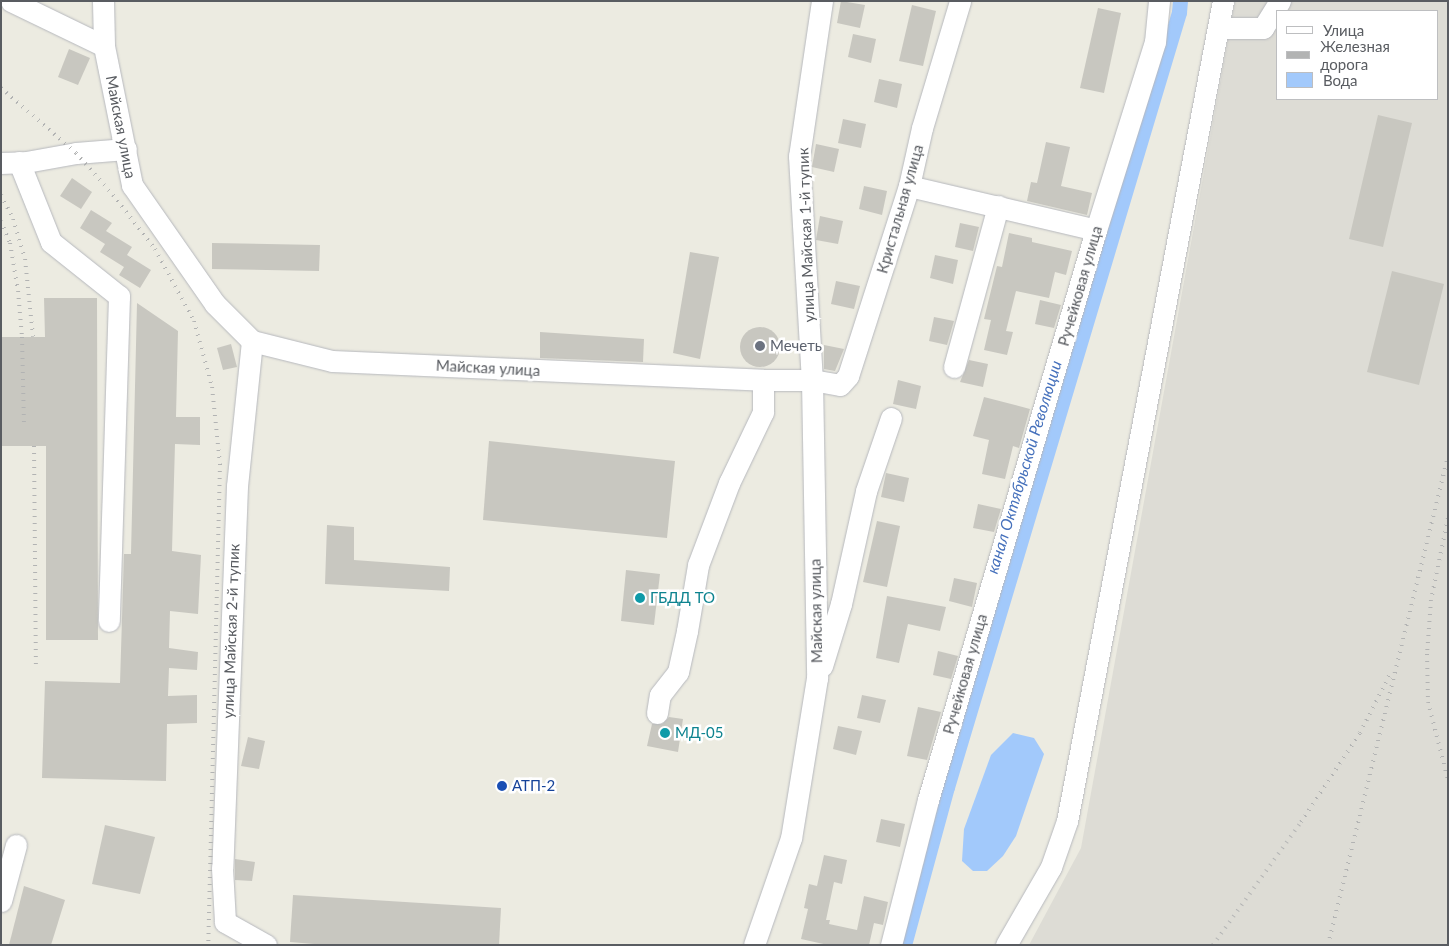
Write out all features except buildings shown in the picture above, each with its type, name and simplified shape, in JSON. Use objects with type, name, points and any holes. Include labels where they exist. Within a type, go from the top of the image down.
[{"type":"street","points":[[11,1],[104,46]]},
{"type":"street","name":"Майская улица","points":[[103,1],[104,46],[132,186],[215,304],[252,340],[332,361],[763,380],[812,380],[817,678],[791,838],[754,945]]},
{"type":"street","name":"улица Майская 1-й тупик","points":[[812,380],[799,156],[822,1]]},
{"type":"street","name":"Кристальная улица","points":[[812,380],[840,385],[848,376],[909,186],[922,128],[960,1]]},
{"type":"street","name":"Ручейковая улица","points":[[891,945],[928,800],[1096,230],[1155,42],[1159,1]]},
{"type":"street","points":[[1006,945],[1051,867],[1067,822],[1223,1]]},
{"type":"street","points":[[1218,28],[1263,28],[1280,1]]},
{"type":"street","points":[[108,621],[119,296],[51,242],[10,162],[126,149]]},
{"type":"street","points":[[909,186],[1096,230]]},
{"type":"street","points":[[954,367],[998,206]]},
{"type":"street","name":"улица Майская 2-й тупик","points":[[252,340],[236,486],[222,868],[225,922],[266,945]]},
{"type":"street","points":[[657,713],[660,695],[678,672],[698,565],[730,483],[763,412],[763,380]]},
{"type":"street","name":"Майская улица","points":[[817,678],[829,648],[841,604],[866,491],[891,418]]},
{"type":"street","points":[[1,901],[16,845]]},
{"type":"shaded area","points":[[1235,1],[1448,1],[1448,945],[1029,945],[1081,848]]},
{"type":"water","points":[[1013,733],[1034,738],[1044,754],[1016,836],[1003,856],[987,871],[973,871],[962,861],[964,829],[991,755]]},
{"type":"waterway","name":"канал Октябрьской Революции","points":[[904,945],[947,787],[1179,12],[1180,1]]},
{"type":"railway","points":[[1,88],[76,153],[113,195],[155,249],[194,321],[212,387],[220,464],[208,945]]},
{"type":"railway","points":[[1,195],[13,219],[25,259],[33,337]]},
{"type":"railway","points":[[1,221],[10,243],[18,291],[22,337],[24,428]]},
{"type":"railway","points":[[34,446],[36,666]]},
{"type":"railway","points":[[1328,945],[1448,456]]},
{"type":"railway","points":[[1448,518],[1431,600],[1427,654],[1428,702],[1448,780]]},
{"type":"railway","points":[[1213,945],[1301,822],[1360,733],[1391,672]]},
{"type":"place","name":"Мечеть","points":[[760,346]]},
{"type":"place","name":"ГБДД ТО","points":[[640,598]]},
{"type":"place","name":"МД-05","points":[[665,733]]},
{"type":"place","name":"АТП-2","points":[[502,786]]}]
